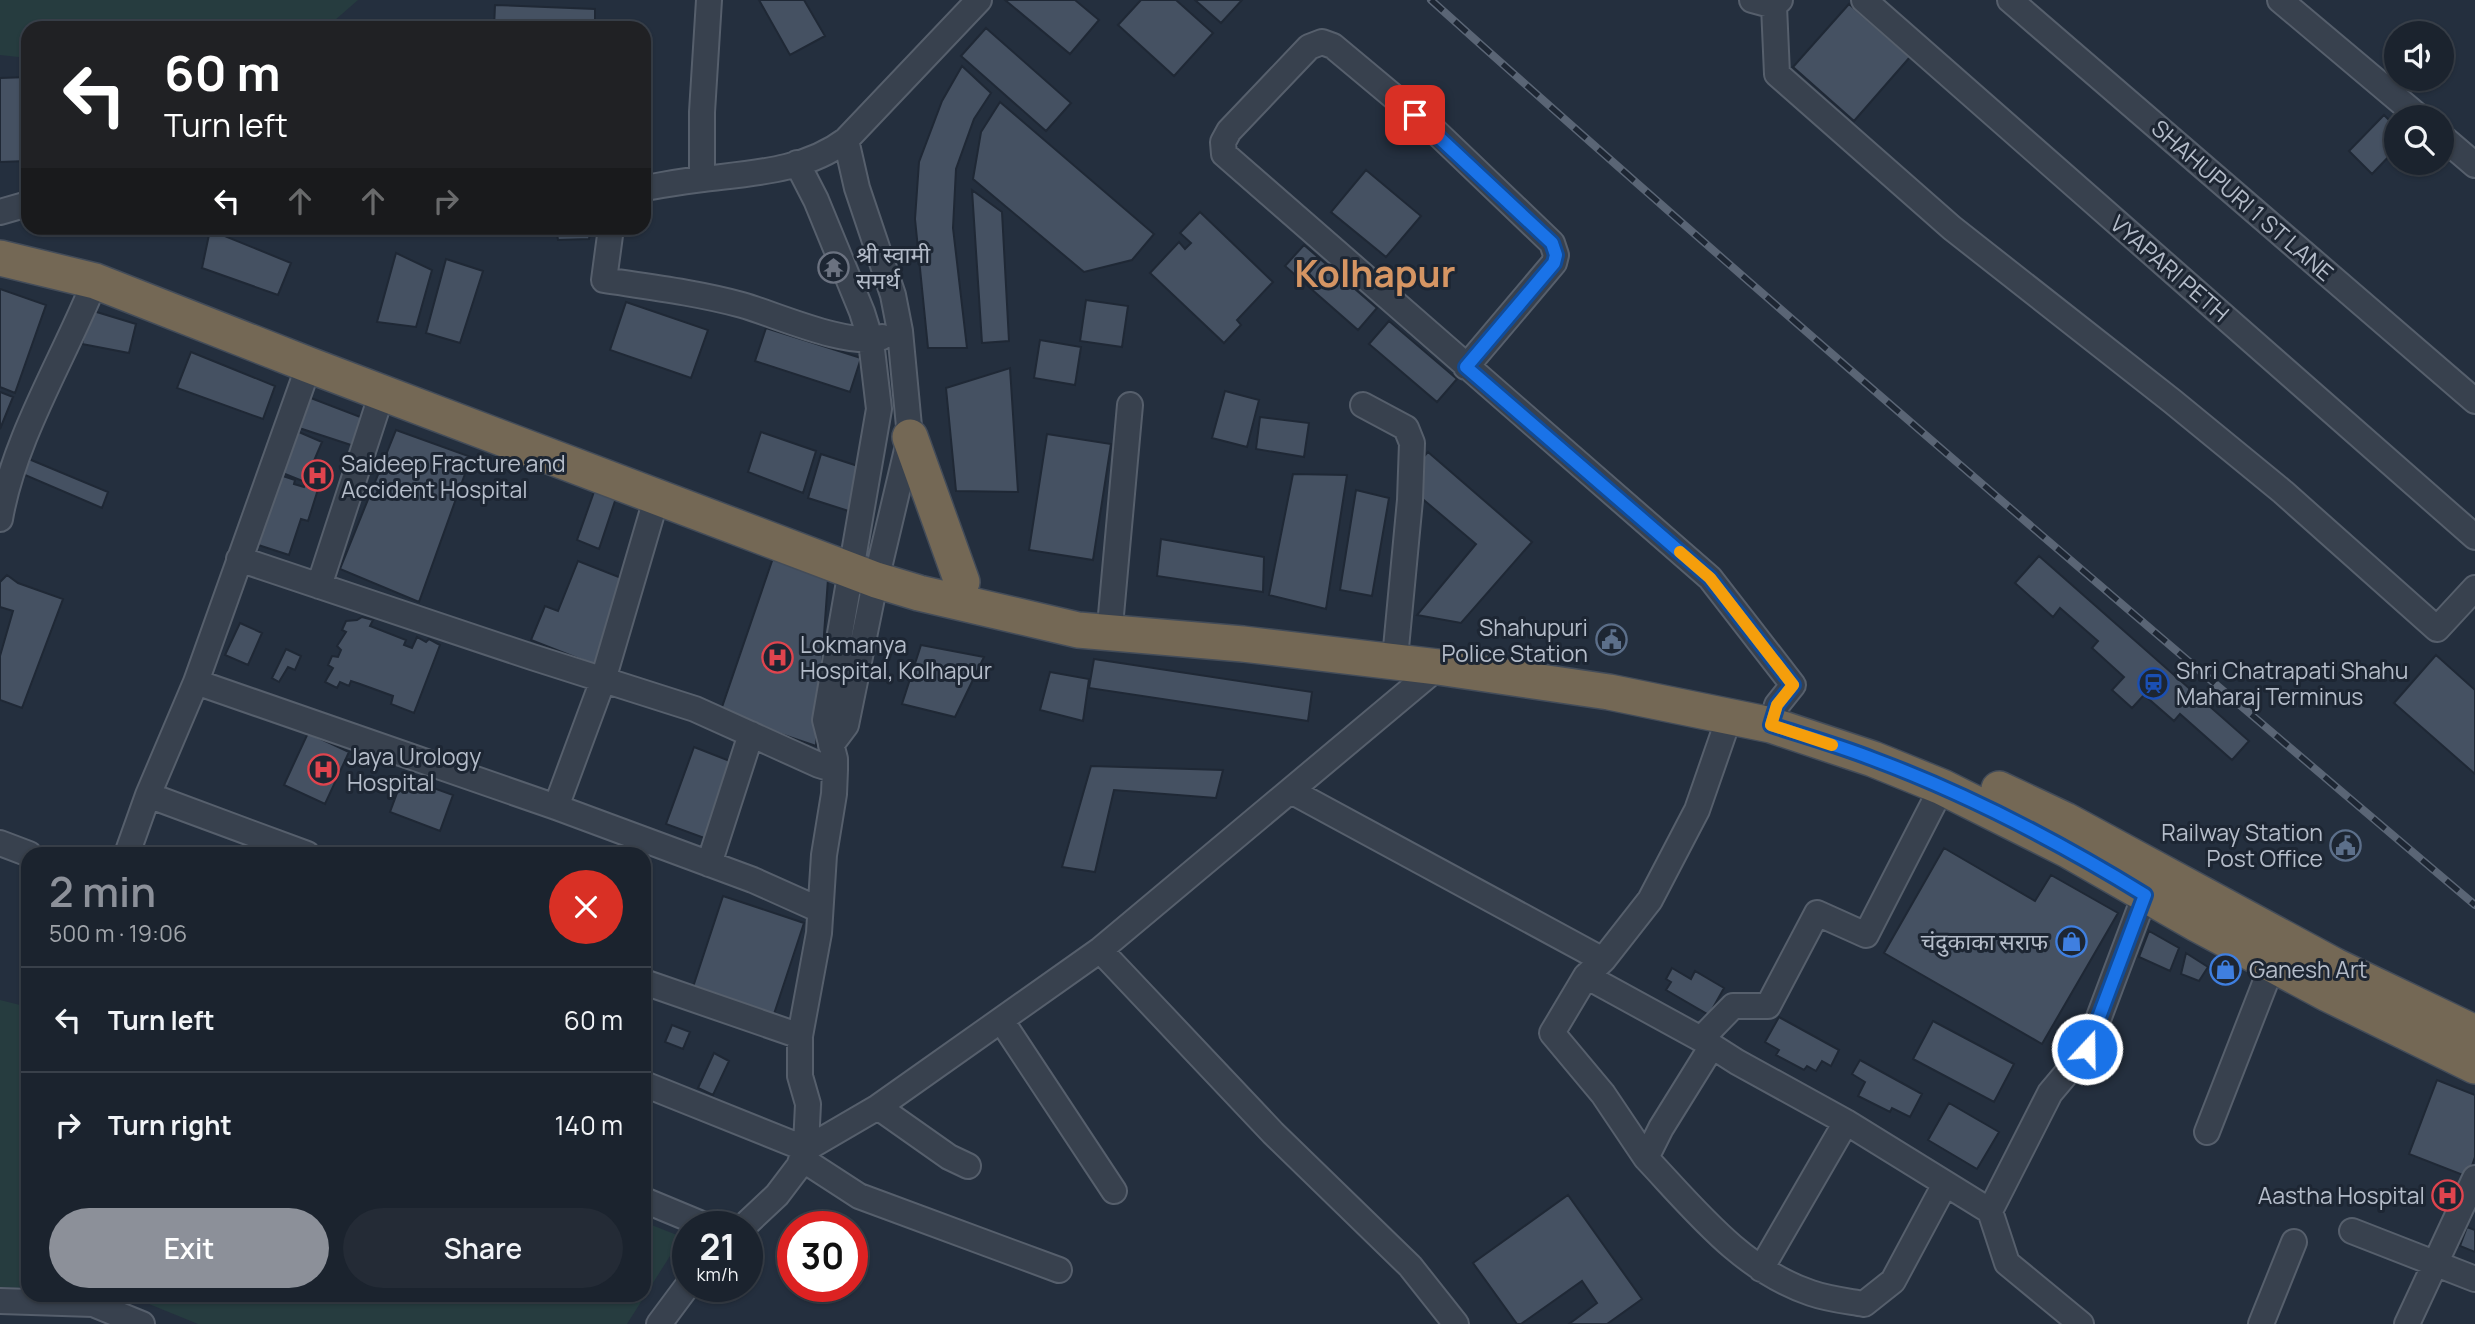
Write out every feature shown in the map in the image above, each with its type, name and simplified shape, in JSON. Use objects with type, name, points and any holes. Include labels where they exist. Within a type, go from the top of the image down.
[{"type":"highway","points":[[0,240],[100,258],[389,376],[725,504],[866,563],[919,593],[1078,630],[1242,644],[1438,667],[1609,692],[1730,715],[1774,715],[1942,787],[2068,850],[2145,895],[2278,951],[2335,966],[2475,1033]]},
{"type":"highway","points":[[0,258],[95,281],[657,496],[866,563],[962,582],[1078,614],[1111,615],[1436,652],[1774,715],[1878,738],[2065,820],[2278,951],[2475,1066]]},
{"type":"highway","points":[[910,437],[962,582]]},
{"type":"street","points":[[702,179],[702,111],[709,0]]},
{"type":"street","points":[[651,187],[768,172],[832,150],[846,140],[979,0]]},
{"type":"street","name":"VYAPARI PETH","points":[[1864,0],[2475,537]]},
{"type":"street","name":"SHAHUPURI 1 ST LANE","points":[[2010,0],[2475,401]]},
{"type":"street","points":[[2280,0],[2405,105]]},
{"type":"street","points":[[1768,2],[1777,74],[1952,228],[2273,484],[2437,629],[2475,588]]},
{"type":"street","points":[[1466,367],[1554,263],[1556,255],[1552,243],[1436,132],[1333,46],[1322,42],[1308,47],[1229,131],[1223,142],[1224,154],[1466,367],[1710,578],[1793,685],[1774,715]]},
{"type":"street","points":[[760,1211],[777,1195],[799,1166],[803,1153],[808,1104],[800,1076],[800,1036],[819,933],[824,855],[834,794],[835,759],[825,720],[866,563],[910,437],[900,331],[893,295],[857,188],[846,140]]},
{"type":"street","points":[[2454,147],[2475,165]]},
{"type":"street","points":[[797,163],[816,200],[862,312],[871,341],[879,409],[866,563]]},
{"type":"street","points":[[0,212],[21,206]]},
{"type":"street","points":[[610,235],[604,280],[741,305],[828,333],[871,341],[900,331]]},
{"type":"street","points":[[0,519],[5,493],[19,451],[95,281]]},
{"type":"street","points":[[129,847],[195,682],[309,365]]},
{"type":"street","points":[[320,586],[382,393]]},
{"type":"street","points":[[1111,615],[1130,405]]},
{"type":"street","points":[[1363,405],[1406,428],[1412,443],[1410,500],[1396,648]]},
{"type":"street","points":[[556,807],[603,680],[657,496]]},
{"type":"street","points":[[239,559],[695,709],[835,770]]},
{"type":"street","points":[[803,1153],[878,1107],[1100,950],[1438,667]]},
{"type":"street","points":[[195,682],[556,807],[753,880],[820,910]]},
{"type":"street","points":[[1730,715],[1697,810],[1650,900],[1595,968],[1552,1033],[1603,1094],[1646,1158],[1709,1225],[1754,1265],[1811,1293],[1864,1304],[1893,1281],[1945,1184]]},
{"type":"street","points":[[709,864],[751,734]]},
{"type":"street","points":[[1646,1158],[1707,1042],[1733,1006],[1769,1006],[1817,913],[1866,935],[1942,787]]},
{"type":"street","points":[[1291,791],[1595,968],[1737,1062],[1846,1122],[1990,1212],[2007,1263],[2081,1324]]},
{"type":"street","points":[[148,795],[288,847]]},
{"type":"street","points":[[0,843],[21,851]]},
{"type":"street","points":[[1990,1212],[2050,1093],[2087,1049],[2145,895]]},
{"type":"street","points":[[1100,950],[1273,1133],[1410,1266],[1456,1324]]},
{"type":"street","points":[[2207,1132],[2278,951]]},
{"type":"street","points":[[651,984],[800,1036]]},
{"type":"street","points":[[1001,1020],[1114,1191]]},
{"type":"street","points":[[651,1087],[803,1153],[859,1196],[1059,1270]]},
{"type":"street","points":[[878,1107],[949,1157],[968,1166]]},
{"type":"street","points":[[1762,1269],[1846,1122]]},
{"type":"street","points":[[2407,1324],[2474,1182]]},
{"type":"street","points":[[651,1203],[672,1212]]},
{"type":"street","points":[[2352,1231],[2475,1279]]},
{"type":"street","points":[[2261,1324],[2294,1242]]},
{"type":"street","points":[[0,1301],[59,1307],[93,1304],[142,1324]]},
{"type":"street","points":[[659,1324],[675,1302]]},
{"type":"green space","points":[[0,0],[358,0],[334,21],[21,21],[21,57],[0,55]]},
{"type":"green space","points":[[0,1000],[21,1005],[21,1288],[0,1287]]},
{"type":"green space","points":[[651,1225],[672,1233],[672,1253],[651,1286]]},
{"type":"green space","points":[[144,1302],[641,1302],[627,1324],[198,1324]]},
{"type":"building","points":[[759,0],[804,0],[825,36],[790,55]]},
{"type":"building","points":[[1005,0],[1075,0],[1099,20],[1070,54]]},
{"type":"building","points":[[1141,0],[1176,0],[1213,33],[1174,76],[1118,25]]},
{"type":"building","points":[[1195,0],[1242,0],[1221,23]]},
{"type":"building","points":[[1849,4],[1910,57],[1854,121],[1793,67]]},
{"type":"building","points":[[495,5],[595,9],[595,21],[494,21]]},
{"type":"building","points":[[986,28],[1071,103],[1046,131],[961,56]]},
{"type":"building","points":[[962,66],[991,93],[974,119],[956,169],[953,228],[967,348],[928,348],[915,219],[919,162],[942,101]]},
{"type":"building","points":[[21,77],[21,161],[0,162],[0,78]]},
{"type":"building","points":[[1000,102],[1154,234],[1132,260],[1084,272],[973,179],[981,132]]},
{"type":"building","points":[[2384,115],[2384,162],[2372,174],[2349,151]]},
{"type":"building","points":[[1366,170],[1421,216],[1386,257],[1331,212]]},
{"type":"building","points":[[972,190],[1002,212],[1009,341],[982,343]]},
{"type":"building","points":[[1200,212],[1273,282],[1237,320],[1241,325],[1224,343],[1150,273],[1179,242],[1185,249],[1191,243],[1180,233]]},
{"type":"building","points":[[209,235],[222,235],[291,263],[278,295],[202,268]]},
{"type":"building","points":[[492,235],[535,235],[535,236]]},
{"type":"building","points":[[557,235],[590,235],[589,239],[558,240]]},
{"type":"building","points":[[1304,245],[1377,308],[1358,330],[1285,266]]},
{"type":"building","points":[[396,253],[432,270],[416,327],[377,322]]},
{"type":"building","points":[[446,259],[483,271],[460,343],[426,333]]},
{"type":"building","points":[[0,289],[46,305],[15,393],[0,387]]},
{"type":"building","points":[[1086,300],[1128,306],[1122,347],[1080,341]]},
{"type":"building","points":[[626,302],[708,330],[691,378],[610,350]]},
{"type":"building","points":[[90,310],[136,324],[129,353],[82,344]]},
{"type":"building","points":[[1389,321],[1457,379],[1437,402],[1369,344]]},
{"type":"building","points":[[766,328],[861,358],[850,392],[755,361]]},
{"type":"building","points":[[1040,340],[1081,347],[1075,385],[1034,378]]},
{"type":"building","points":[[191,352],[275,386],[263,419],[177,388]]},
{"type":"building","points":[[1010,368],[1018,492],[956,491],[946,388]]},
{"type":"building","points":[[1225,391],[1259,400],[1247,447],[1212,438]]},
{"type":"building","points":[[0,392],[13,397],[0,429]]},
{"type":"building","points":[[303,395],[363,418],[354,446],[293,426]]},
{"type":"building","points":[[1260,417],[1309,423],[1304,457],[1256,449]]},
{"type":"building","points":[[292,429],[322,442],[305,482],[275,470]]},
{"type":"building","points":[[396,430],[471,457],[419,602],[340,569]]},
{"type":"building","points":[[761,432],[816,451],[803,493],[748,472]]},
{"type":"building","points":[[1047,434],[1111,444],[1093,560],[1029,550]]},
{"type":"building","points":[[1428,452],[1532,542],[1461,623],[1417,615],[1476,544],[1419,496],[1415,466]]},
{"type":"building","points":[[821,454],[867,469],[858,514],[808,498]]},
{"type":"building","points":[[24,457],[108,492],[102,508],[18,472]]},
{"type":"building","points":[[274,473],[295,480],[294,484],[304,487],[306,479],[320,483],[308,521],[301,519],[289,555],[249,542]]},
{"type":"building","points":[[1293,474],[1347,475],[1326,609],[1269,595]]},
{"type":"building","points":[[595,489],[616,498],[599,549],[577,540]]},
{"type":"building","points":[[1356,490],[1389,498],[1372,596],[1340,590]]},
{"type":"building","points":[[1161,539],[1264,557],[1263,592],[1157,576]]},
{"type":"building","points":[[2039,556],[2249,741],[2232,760],[2180,714],[2174,721],[2144,695],[2132,708],[2112,690],[2124,677],[2092,648],[2098,641],[2060,608],[2053,617],[2015,583]]},
{"type":"building","points":[[773,558],[828,579],[816,746],[720,713]]},
{"type":"building","points":[[578,561],[629,581],[595,665],[531,640],[545,606],[558,611]]},
{"type":"building","points":[[7,575],[18,583],[63,599],[22,708],[0,700],[0,656],[13,611],[0,607],[0,582]]},
{"type":"building","points":[[362,617],[373,620],[370,626],[406,640],[404,645],[412,648],[417,637],[440,645],[414,713],[391,704],[393,696],[360,684],[351,681],[349,686],[340,682],[337,688],[325,682],[333,668],[328,665],[332,656],[338,657],[341,650],[337,646],[346,632],[342,630],[346,621]]},
{"type":"building","points":[[240,623],[262,633],[248,665],[225,655]]},
{"type":"building","points":[[921,645],[984,657],[955,717],[902,704]]},
{"type":"building","points":[[286,649],[301,656],[295,670],[288,667],[279,682],[272,678]]},
{"type":"building","points":[[2436,655],[2475,690],[2475,774],[2394,703]]},
{"type":"building","points":[[1094,659],[1312,692],[1308,721],[1089,688]]},
{"type":"building","points":[[1050,672],[1089,679],[1083,721],[1040,710]]},
{"type":"building","points":[[308,733],[349,752],[325,804],[284,785]]},
{"type":"building","points":[[694,747],[735,763],[707,839],[666,824]]},
{"type":"building","points":[[1091,766],[1223,770],[1216,798],[1114,790],[1095,872],[1062,867]]},
{"type":"building","points":[[403,777],[453,795],[440,831],[390,812]]},
{"type":"building","points":[[1944,848],[2035,901],[2051,875],[2118,913],[2042,1044],[1884,953]]},
{"type":"building","points":[[723,896],[804,923],[774,1014],[693,987]]},
{"type":"building","points":[[2149,931],[2179,948],[2170,971],[2139,957]]},
{"type":"building","points":[[2186,953],[2208,967],[2199,981],[2181,974]]},
{"type":"building","points":[[1672,968],[1691,979],[1695,971],[1724,988],[1709,1015],[1666,990],[1671,982],[1666,979]]},
{"type":"building","points":[[1779,1017],[1839,1050],[1831,1066],[1822,1061],[1816,1071],[1807,1066],[1804,1070],[1776,1055],[1779,1050],[1765,1042]]},
{"type":"building","points":[[1933,1021],[2014,1064],[1994,1102],[1913,1059]]},
{"type":"building","points":[[672,1025],[690,1032],[683,1049],[665,1042]]},
{"type":"building","points":[[714,1053],[729,1061],[713,1095],[698,1088]]},
{"type":"building","points":[[1860,1060],[1922,1094],[1910,1117],[1892,1108],[1890,1112],[1858,1096],[1865,1082],[1852,1074]]},
{"type":"building","points":[[2437,1080],[2475,1095],[2475,1157],[2468,1177],[2409,1154]]},
{"type":"building","points":[[1949,1103],[1999,1132],[1977,1169],[1928,1140]]},
{"type":"building","points":[[1568,1195],[1642,1299],[1607,1324],[1569,1324],[1597,1303],[1582,1281],[1521,1324],[1517,1324],[1473,1263]]},
{"type":"building","points":[[2467,1227],[2475,1230],[2475,1252],[2460,1246]]},
{"type":"railway","points":[[1431,0],[1950,456],[2475,905]]},
{"type":"slow traffic","points":[[1680,552],[1710,578],[1793,685],[1777,705],[1771,725],[1832,745]]},
{"type":"place","name":"श्री स्वामी समर्थ","points":[[833,267]]},
{"type":"place","name":"Saideep Fracture and Accident Hospital","points":[[318,476]]},
{"type":"place","name":"Shahupuri Police Station","points":[[1611,640]]},
{"type":"place","name":"Lokmanya Hospital, Kolhapur","points":[[777,657]]},
{"type":"place","name":"Shri Chatrapati Shahu Maharaj Terminus","points":[[2153,683]]},
{"type":"place","name":"Jaya Urology Hospital","points":[[324,769]]},
{"type":"place","name":"Railway Station Post Office","points":[[2346,845]]},
{"type":"place","name":"चंदुकाका सराफ","points":[[2071,941]]},
{"type":"place","name":"Ganesh Art","points":[[2226,969]]},
{"type":"place","name":"Aastha Hospital","points":[[2448,1195]]},
{"type":"district","name":"Kolhapur","points":[[1375,273]]},
{"type":"route","points":[[1415,115],[1552,243],[1556,255],[1554,263],[1466,367],[1710,578],[1793,685],[1777,705],[1771,725],[1873,759],[1942,787],[2068,850],[2145,895],[2087,1049]]}]
